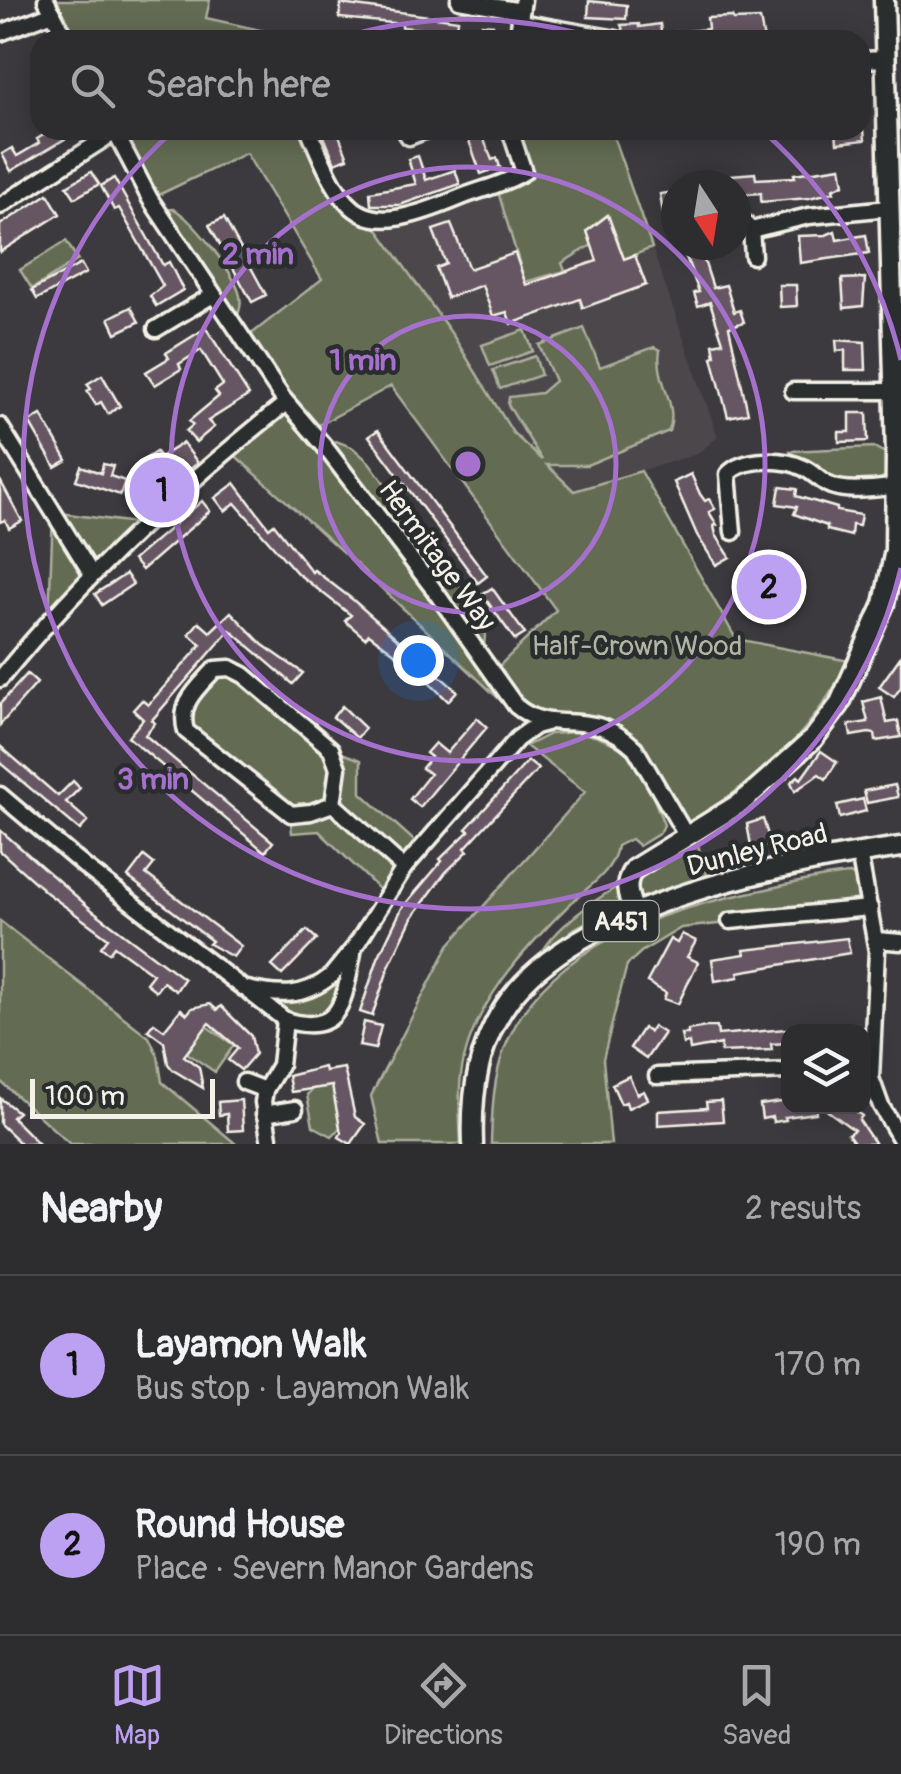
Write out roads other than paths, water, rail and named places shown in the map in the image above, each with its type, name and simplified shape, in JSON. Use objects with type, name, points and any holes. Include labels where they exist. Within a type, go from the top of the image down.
[{"type":"main road","points":[[640,912],[638,866],[759,789],[813,739],[840,705],[879,621],[892,574],[898,524],[896,303],[888,208],[884,0]]},
{"type":"main road","name":"Dunley Road","points":[[473,1144],[472,1112],[478,1070],[489,1038],[522,986],[567,949],[640,912],[752,874],[901,847]]},
{"type":"street","points":[[459,0],[521,11],[584,30]]},
{"type":"street","points":[[0,33],[50,7],[62,30]]},
{"type":"street","points":[[871,60],[886,60]]},
{"type":"street","points":[[0,206],[100,140]]},
{"type":"street","name":"Hermitage Way","points":[[119,140],[150,198],[286,403],[325,447],[432,586],[516,706],[533,719],[549,722]]},
{"type":"street","points":[[314,140],[338,194],[350,207],[372,220],[404,218],[512,180],[524,172],[512,140]]},
{"type":"street","points":[[753,256],[746,224],[888,208]]},
{"type":"street","points":[[156,329],[213,295]]},
{"type":"street","points":[[793,390],[895,391]]},
{"type":"street","points":[[0,679],[92,573],[228,448],[286,403]]},
{"type":"street","points":[[0,426],[92,573]]},
{"type":"street","points":[[734,532],[728,474],[736,466],[780,462],[804,468],[828,485],[840,488],[895,487]]},
{"type":"street","points":[[230,668],[244,675],[331,748],[338,768],[333,804],[291,814],[186,731],[182,717],[186,701],[215,669],[230,668]]},
{"type":"street","points":[[243,988],[285,996],[312,989],[331,976],[354,948],[404,868],[516,739],[534,726],[568,720],[599,724],[624,737],[636,748],[687,837]]},
{"type":"street","points":[[0,796],[284,1020],[309,1024],[334,1015],[343,1006],[354,948]]},
{"type":"street","points":[[333,804],[404,868]]},
{"type":"street","points":[[858,853],[876,940],[870,1024]]},
{"type":"street","points":[[730,921],[870,908]]},
{"type":"street","points":[[876,940],[901,942]]},
{"type":"street","points":[[270,1144],[264,1114],[265,1090],[280,1065],[284,1020]]},
{"type":"street","points":[[657,1076],[781,1071]]},
{"type":"street","points":[[871,1081],[901,1140]]},
{"type":"street","points":[[244,1082],[265,1090]]},
{"type":"street","points":[[264,1114],[295,1109]]},
{"type":"place","name":"Layamon Walk","points":[[162,490]]},
{"type":"place","name":"Round House","points":[[769,587]]},
{"type":"park label","name":"Half-Crown Wood","points":[[637,645]]}]
